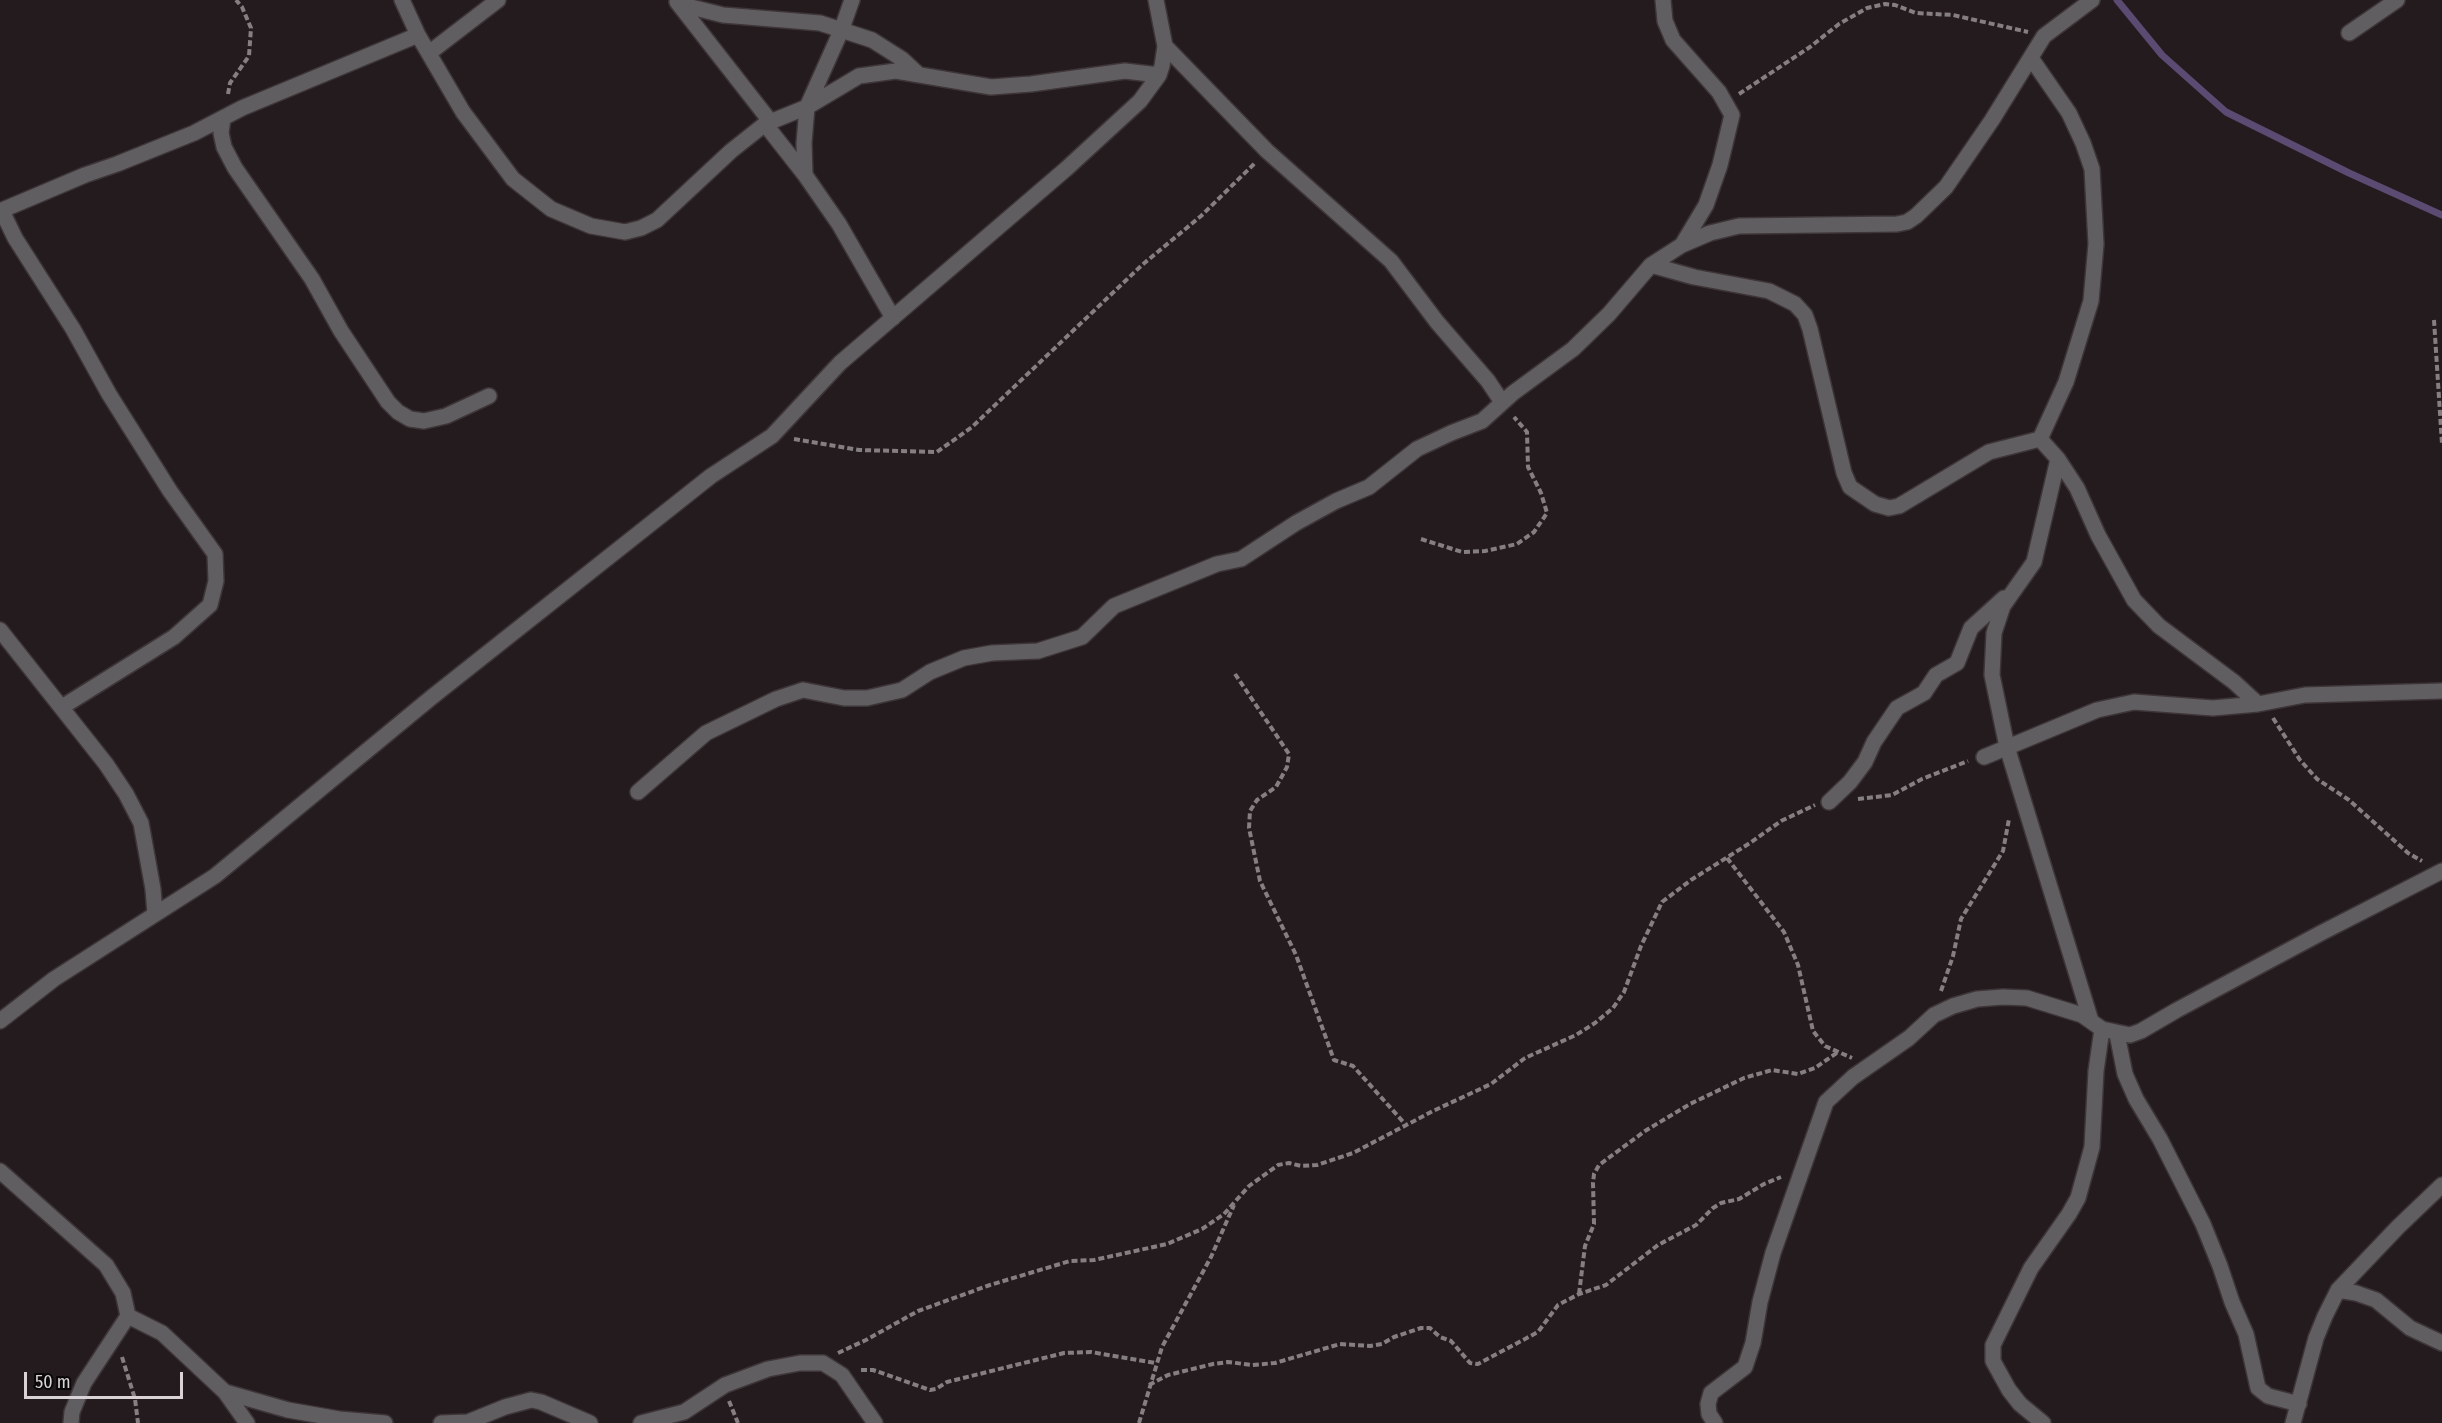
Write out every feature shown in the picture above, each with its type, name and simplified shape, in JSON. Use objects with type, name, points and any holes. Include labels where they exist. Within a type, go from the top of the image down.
[{"type":"street","points":[[402,0],[418,35],[463,112],[513,179],[551,209],[591,226],[625,232],[641,228],[657,220],[731,151],[768,123],[807,107],[859,76],[896,71],[991,87],[1125,71],[1159,75]]},
{"type":"street","points":[[429,53],[498,0]]},
{"type":"street","points":[[806,175],[804,143],[807,107],[841,31],[852,0]]},
{"type":"street","points":[[0,1021],[54,979],[215,876],[432,697],[711,476],[772,436],[840,363],[1132,108],[1159,75],[1165,46],[1156,0]]},
{"type":"street","points":[[1663,0],[1665,21],[1673,40],[1726,103],[1730,110],[1731,122],[1720,165],[1706,205],[1682,245]]},
{"type":"street","points":[[638,792],[706,733],[785,696],[803,690],[844,698],[867,698],[902,690],[930,672],[964,658],[992,653],[1038,651],[1082,637],[1114,606],[1217,564],[1241,559],[1296,523],[1336,501],[1369,487],[1418,449],[1482,421],[1502,402],[1573,349],[1609,314],[1651,265],[1682,245],[1710,233],[1739,226],[1876,225],[1907,222],[1946,187],[1992,120],[2044,36],[2092,0]]},
{"type":"street","points":[[2349,33],[2397,0]]},
{"type":"street","points":[[677,2],[723,15],[820,23],[872,40],[902,59],[919,75]]},
{"type":"street","points":[[677,2],[806,175],[839,224],[893,318]]},
{"type":"street","points":[[62,707],[174,637],[210,605],[216,581],[215,554],[170,491],[73,329],[15,238],[1,211],[85,175],[194,133],[322,73],[418,35]]},
{"type":"street","points":[[1165,46],[1267,150],[1391,261],[1437,322],[1488,381],[1502,402]]},
{"type":"street","points":[[2031,58],[2068,113],[2083,143],[2092,169],[2096,244],[2091,301],[2066,382],[2040,439]]},
{"type":"street","points":[[223,118],[221,133],[224,147],[235,168],[306,269],[341,331],[388,402],[410,419],[424,421],[446,416],[489,396]]},
{"type":"street","points":[[1651,265],[1694,277],[1769,291],[1795,304],[1805,315],[1810,329],[1844,473],[1850,487],[1875,504],[1889,508],[1899,506],[1989,453],[2040,439]]},
{"type":"street","points":[[2040,439],[2058,459],[2077,488],[2098,535],[2134,600],[2158,626],[2234,682],[2258,704]]},
{"type":"street","points":[[2058,459],[2034,562],[2002,606],[1994,633],[1992,675],[2007,747],[2103,1028],[2132,1090],[2160,1139],[2203,1224],[2246,1334],[2259,1388],[2268,1396],[2299,1404]]},
{"type":"street","points":[[1829,802],[1850,782],[1865,762],[1874,742],[1898,708],[1924,693],[1936,675],[1957,663],[1971,628],[2015,589]]},
{"type":"street","points":[[0,630],[62,707],[126,794],[141,823],[153,889],[155,914]]},
{"type":"street","points":[[1984,757],[2097,710],[2117,705],[2154,703],[2213,708],[2258,704],[2305,695],[2442,690]]},
{"type":"street","points":[[1715,1423],[1709,1414],[1708,1404],[1712,1393],[1745,1367],[1754,1343],[1760,1302],[1773,1253],[1826,1102],[1837,1090],[1909,1038],[1934,1015],[1953,1006],[1977,999],[2027,998],[2082,1015],[2103,1028],[2130,1035],[2142,1031],[2177,1010],[2441,871]]},
{"type":"street","points":[[2043,1423],[2020,1404],[2009,1390],[1993,1361],[1993,1345],[2031,1268],[2078,1198],[2092,1148],[2096,1071],[2103,1028]]},
{"type":"street","points":[[0,1171],[106,1265],[123,1293],[128,1316],[84,1383],[72,1412],[71,1423]]},
{"type":"street","points":[[2293,1423],[2316,1338],[2338,1290],[2442,1185]]},
{"type":"street","points":[[2338,1290],[2376,1300],[2410,1328],[2442,1343]]},
{"type":"street","points":[[128,1316],[162,1333],[225,1392],[247,1423]]},
{"type":"street","points":[[641,1423],[684,1412],[725,1385],[768,1368],[800,1363],[823,1363],[838,1373],[863,1402],[875,1423]]},
{"type":"street","points":[[225,1392],[288,1410],[339,1419],[385,1423]]},
{"type":"street","points":[[441,1423],[468,1422],[514,1404],[531,1400],[590,1423]]},
{"type":"path","points":[[223,118],[230,83],[249,56],[251,28],[242,7],[236,0]]},
{"type":"path","points":[[1726,103],[1839,24],[1867,8],[1885,4],[1895,5],[1916,13],[1953,15],[2044,36]]},
{"type":"path","points":[[772,436],[859,450],[937,452],[972,427],[1142,265],[1201,216],[1267,150]]},
{"type":"path","points":[[2434,320],[2442,444]]},
{"type":"path","points":[[1421,539],[1462,552],[1485,551],[1517,544],[1534,532],[1547,513],[1541,493],[1528,467],[1527,432],[1502,402]]},
{"type":"path","points":[[1235,674],[1289,754],[1287,767],[1276,787],[1257,800],[1250,811],[1249,828],[1260,881],[1296,955],[1334,1060],[1353,1066],[1406,1125]]},
{"type":"path","points":[[2258,704],[2273,717],[2300,760],[2317,778],[2349,800],[2408,852],[2441,871]]},
{"type":"path","points":[[812,1363],[866,1340],[918,1311],[970,1291],[1050,1265],[1094,1260],[1167,1244],[1202,1229],[1224,1214],[1249,1186],[1278,1166],[1289,1163],[1301,1166],[1317,1165],[1353,1153],[1491,1084],[1525,1059],[1576,1035],[1613,1008],[1624,992],[1641,946],[1662,902],[1691,880],[1801,810],[1829,802],[1892,795],[1953,766],[1984,757]]},
{"type":"path","points":[[1934,1015],[1962,919],[2004,851],[2010,812],[2019,787]]},
{"type":"path","points":[[1727,858],[1784,932],[1798,965],[1813,1031],[1825,1046],[1869,1066]]},
{"type":"path","points":[[1579,1294],[1586,1246],[1594,1224],[1593,1183],[1594,1174],[1599,1165],[1645,1131],[1690,1104],[1743,1078],[1772,1070],[1798,1074],[1815,1068],[1838,1052]]},
{"type":"path","points":[[1149,1385],[1168,1375],[1213,1364],[1275,1363],[1340,1344],[1370,1346],[1382,1344],[1420,1328],[1430,1328],[1440,1337],[1451,1341],[1470,1363],[1478,1364],[1538,1332],[1558,1305],[1579,1294],[1606,1285],[1659,1245],[1696,1225],[1721,1203],[1739,1199],[1764,1184],[1784,1177],[1803,1166]]},
{"type":"path","points":[[1139,1423],[1162,1347],[1211,1257],[1236,1202]]},
{"type":"path","points":[[116,1335],[135,1399],[138,1423]]},
{"type":"path","points":[[838,1373],[873,1370],[930,1390],[947,1382],[1064,1353],[1091,1352],[1156,1363]]},
{"type":"waterway","points":[[2117,0],[2162,55],[2226,112],[2349,173],[2442,215]]}]
